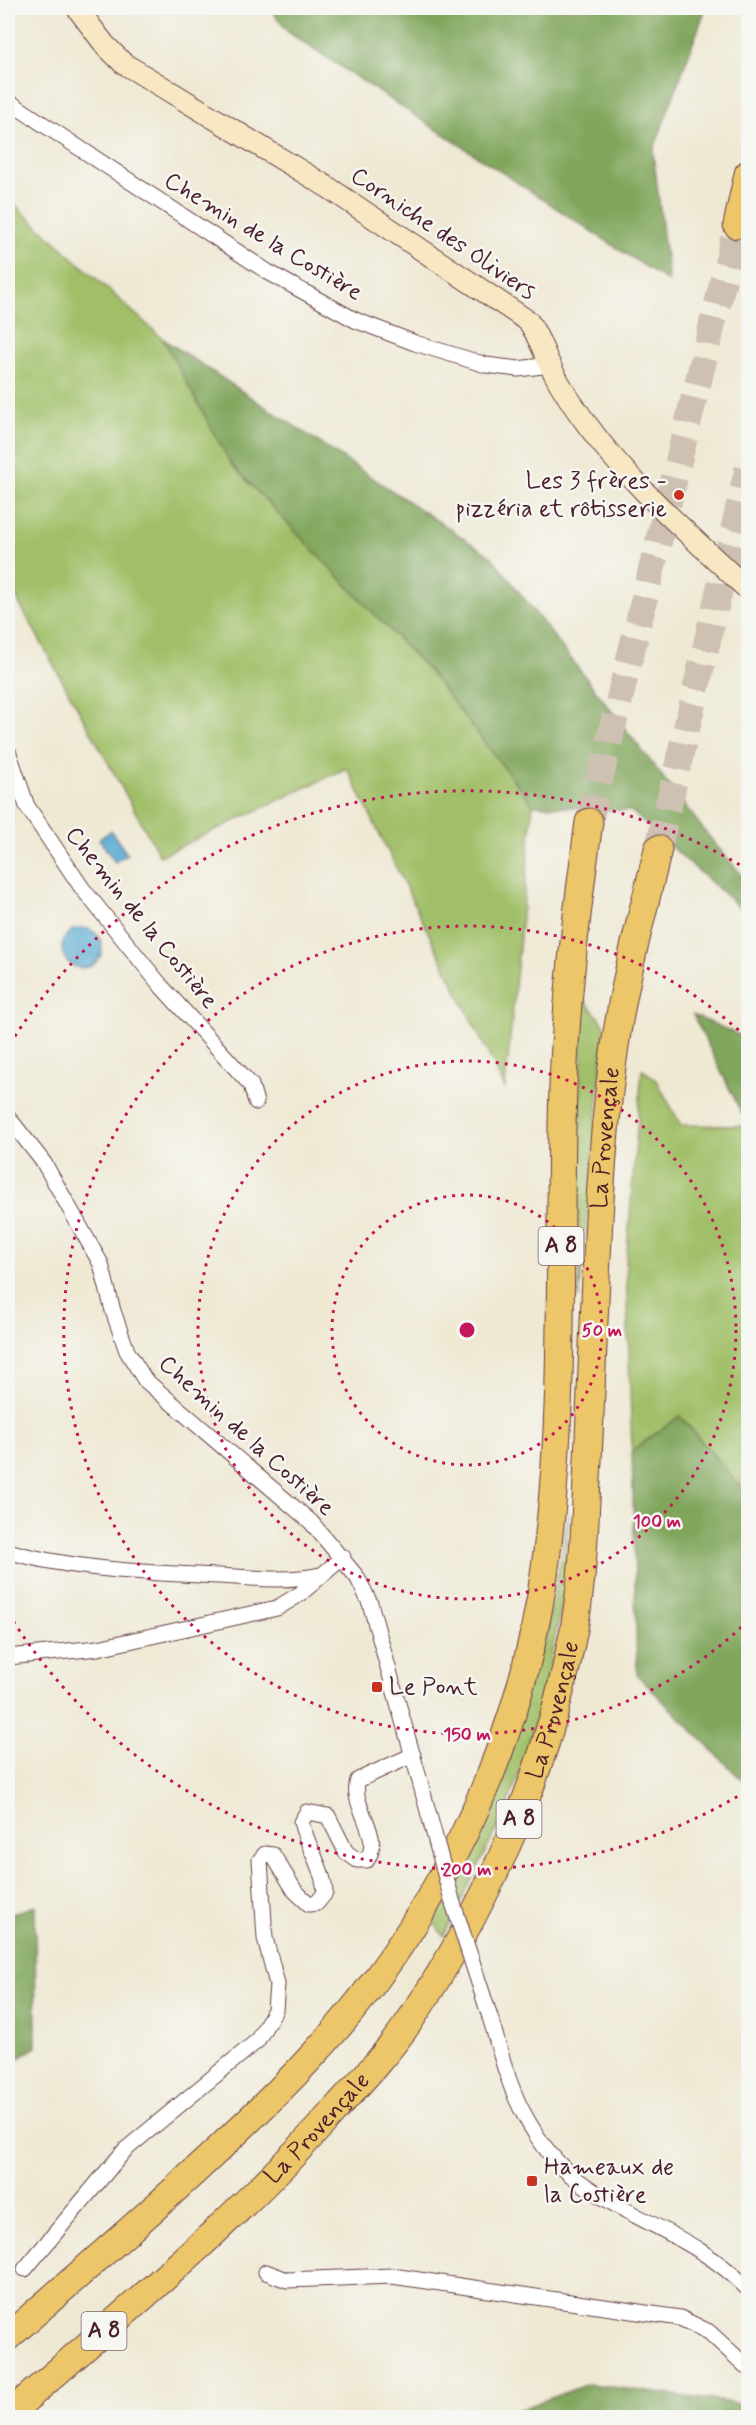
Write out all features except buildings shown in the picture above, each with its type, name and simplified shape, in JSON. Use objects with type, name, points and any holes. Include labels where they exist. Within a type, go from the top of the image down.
[{"type":"highway","points":[[737,225],[748,174]]},
{"type":"highway","name":"La Provençale","points":[[8,2337],[162,2201],[282,2088],[330,2037],[374,1982],[430,1900],[462,1838],[495,1760],[515,1704],[535,1625],[546,1564],[553,1501],[559,1362],[563,1083],[576,919],[589,822]]},
{"type":"highway","name":"La Provençale","points":[[8,2415],[200,2246],[307,2143],[407,2024],[485,1892],[515,1829],[536,1773],[556,1705],[574,1628],[584,1554],[600,1195],[615,1055],[626,983],[658,849]]},
{"type":"street","name":"Corniche des Oliviers","points":[[77,8],[105,45],[133,69],[329,188],[528,321],[536,331],[549,362],[571,401],[614,457],[633,479],[748,590]]},
{"type":"street","name":"Chemin de la Costière","points":[[8,101],[268,272],[355,320],[415,343],[486,365],[518,369],[542,366],[549,362]]},
{"type":"street","name":"Chemin de la Costière","points":[[8,751],[27,806],[82,888],[162,987],[251,1084],[256,1102]]},
{"type":"street","name":"Chemin de la Costière","points":[[8,1116],[44,1163],[101,1264],[113,1311],[127,1351],[145,1380],[311,1522],[357,1577],[370,1603],[452,1900],[517,2101],[536,2134],[560,2164],[592,2190],[706,2253],[748,2289]]},
{"type":"street","points":[[8,1551],[40,1561],[182,1574],[298,1580],[320,1575]]},
{"type":"street","points":[[8,1657],[98,1648],[277,1608],[300,1594],[342,1557]]},
{"type":"street","points":[[25,2269],[125,2150],[257,2041],[275,2010],[277,1984],[265,1938],[260,1860],[265,1854],[273,1855],[295,1891],[309,1904],[317,1903],[325,1893],[324,1881],[305,1839],[301,1822],[307,1812],[328,1816],[346,1852],[357,1860],[367,1860],[372,1852],[372,1840],[355,1789],[358,1780],[415,1761]]},
{"type":"street","points":[[266,2272],[287,2280],[392,2276],[680,2318],[709,2332],[748,2368]]},
{"type":"green space","points":[[269,8],[706,8],[653,151],[669,282],[289,33]]},
{"type":"green space","points":[[8,199],[163,339],[231,464],[429,671],[533,805],[505,1088],[347,768],[160,856],[8,583]]},
{"type":"green space","points":[[163,339],[492,557],[714,843],[748,882],[748,915],[631,811],[533,805],[429,671],[231,464]]},
{"type":"green space","points":[[583,999],[605,1025],[579,1299],[578,1180]]},
{"type":"green space","points":[[693,1015],[748,1039],[748,1126]]},
{"type":"green space","points":[[642,1069],[656,1080],[681,1125],[748,1126],[748,1496],[680,1416],[632,1451],[626,1263]]},
{"type":"green space","points":[[680,1416],[748,1496],[748,1786],[637,1675],[632,1451]]},
{"type":"green space","points":[[569,1512],[562,1606],[539,1712],[524,1762],[502,1818],[444,1936],[431,1919],[546,1636]]},
{"type":"green space","points":[[35,1906],[36,2047],[8,2065],[8,1915]]},
{"type":"green space","points":[[588,2384],[748,2405],[748,2417],[499,2417]]},
{"type":"water","points":[[111,831],[127,854],[115,862],[99,839]]},
{"type":"water","points":[[82,928],[90,929],[96,934],[101,940],[101,956],[96,962],[90,967],[82,968],[74,967],[68,962],[63,956],[62,948],[63,940],[68,934],[74,929]]},
{"type":"tunnel","points":[[589,822],[737,225]]},
{"type":"tunnel","points":[[658,849],[748,469]]},
{"type":"place","name":"Les 3 frères - pizzéria et rôtisserie","points":[[679,495]]},
{"type":"place","name":"Le Pont","points":[[377,1687]]},
{"type":"place","name":"Hameaux de la Costière","points":[[532,2181]]}]
